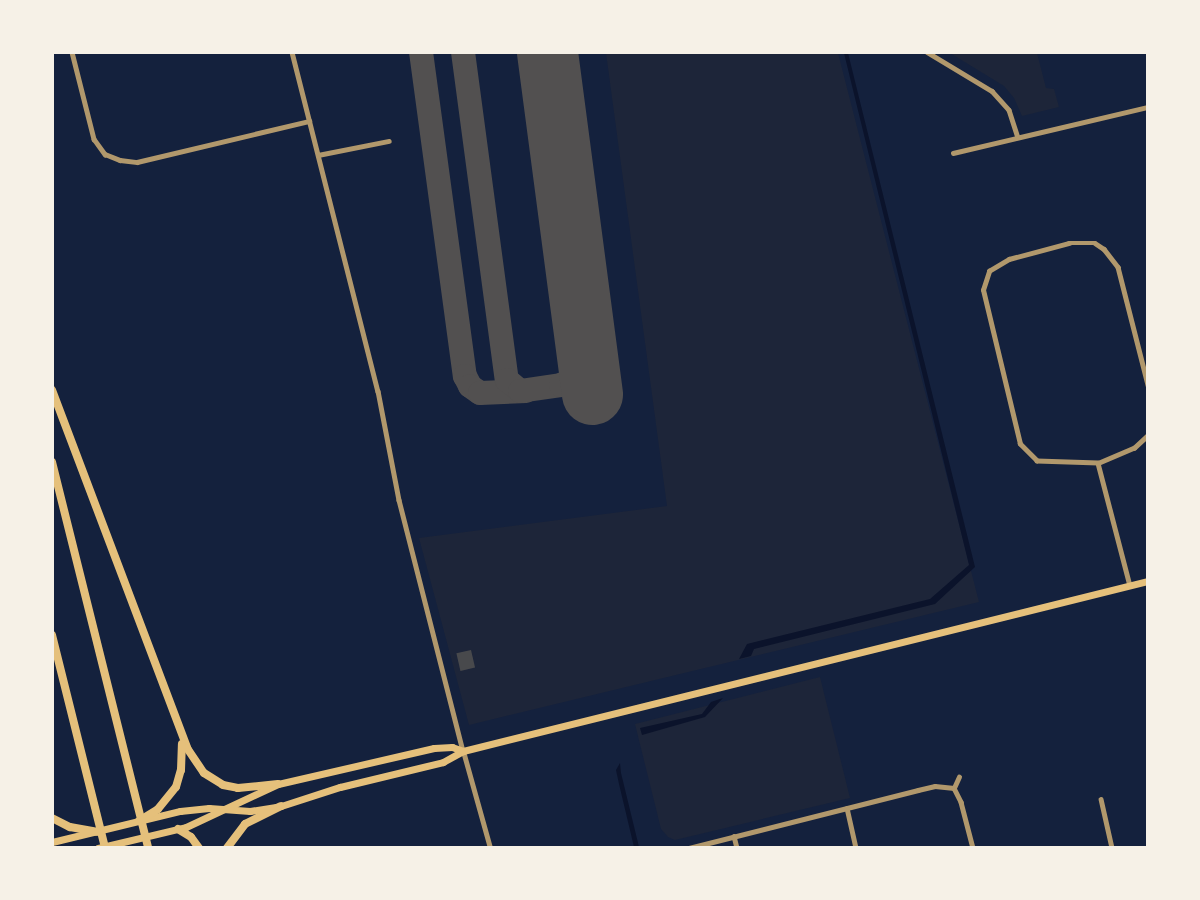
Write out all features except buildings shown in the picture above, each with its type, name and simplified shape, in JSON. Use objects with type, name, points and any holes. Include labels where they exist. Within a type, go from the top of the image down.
[{"type":"highway","points":[[52,390],[193,758],[215,781],[238,788],[278,785]]},
{"type":"highway","points":[[52,462],[148,848]]},
{"type":"highway","points":[[52,635],[93,799],[102,848],[116,843]]},
{"type":"highway","points":[[137,822],[164,804],[180,778],[183,755],[179,727]]},
{"type":"highway","points":[[227,848],[245,824],[281,806]]},
{"type":"highway","points":[[52,818],[70,827],[97,832]]},
{"type":"highway","points":[[178,829],[191,836],[199,848]]},
{"type":"main road","points":[[52,842],[180,811],[250,811],[281,806],[340,787],[443,762],[463,751],[1147,582]]},
{"type":"main road","points":[[116,843],[178,829],[278,785],[435,748],[452,747],[463,751]]},
{"type":"street","points":[[72,52],[94,139],[105,154],[120,160],[137,162],[309,121]]},
{"type":"street","points":[[292,52],[378,391],[399,500],[490,848]]},
{"type":"street","points":[[927,52],[992,92],[1009,110],[1018,137]]},
{"type":"street","points":[[953,153],[1147,107]]},
{"type":"street","points":[[318,155],[389,142]]},
{"type":"street","points":[[1147,386],[1113,257],[1095,243],[1035,250],[989,271],[984,290],[1016,436],[1025,451],[1037,461],[1098,464],[1133,448],[1147,435]]},
{"type":"street","points":[[1098,464],[1130,586]]},
{"type":"street","points":[[954,788],[959,777]]},
{"type":"street","points":[[689,848],[935,786],[954,788]]},
{"type":"street","points":[[954,788],[961,802],[973,848]]},
{"type":"street","points":[[1101,799],[1112,848]]},
{"type":"street","points":[[847,808],[856,848]]},
{"type":"street","points":[[734,836],[737,848]]},
{"type":"shaded area","points":[[606,53],[838,53],[979,602],[469,725],[419,538],[667,506]]},
{"type":"shaded area","points":[[844,53],[848,53],[975,567],[935,604],[754,649],[751,656],[739,659],[747,644],[930,599],[969,565]]},
{"type":"shaded area","points":[[950,53],[1037,53],[1046,88],[1054,89],[1059,107],[1022,116],[1014,98],[1004,86]]},
{"type":"shaded area","points":[[820,677],[850,798],[675,840],[668,837],[661,829],[635,724]]},
{"type":"shaded area","points":[[723,698],[705,717],[642,735],[640,728],[702,714],[711,702]]},
{"type":"shaded area","points":[[620,763],[639,847],[634,847],[619,784],[616,770]]},
{"type":"taxiway","points":[[421,52],[465,376],[470,386],[480,393],[526,391]]},
{"type":"taxiway","points":[[463,52],[507,380],[520,391],[561,385],[577,377],[587,358]]},
{"type":"runway","points":[[547,52],[592,394]]}]
